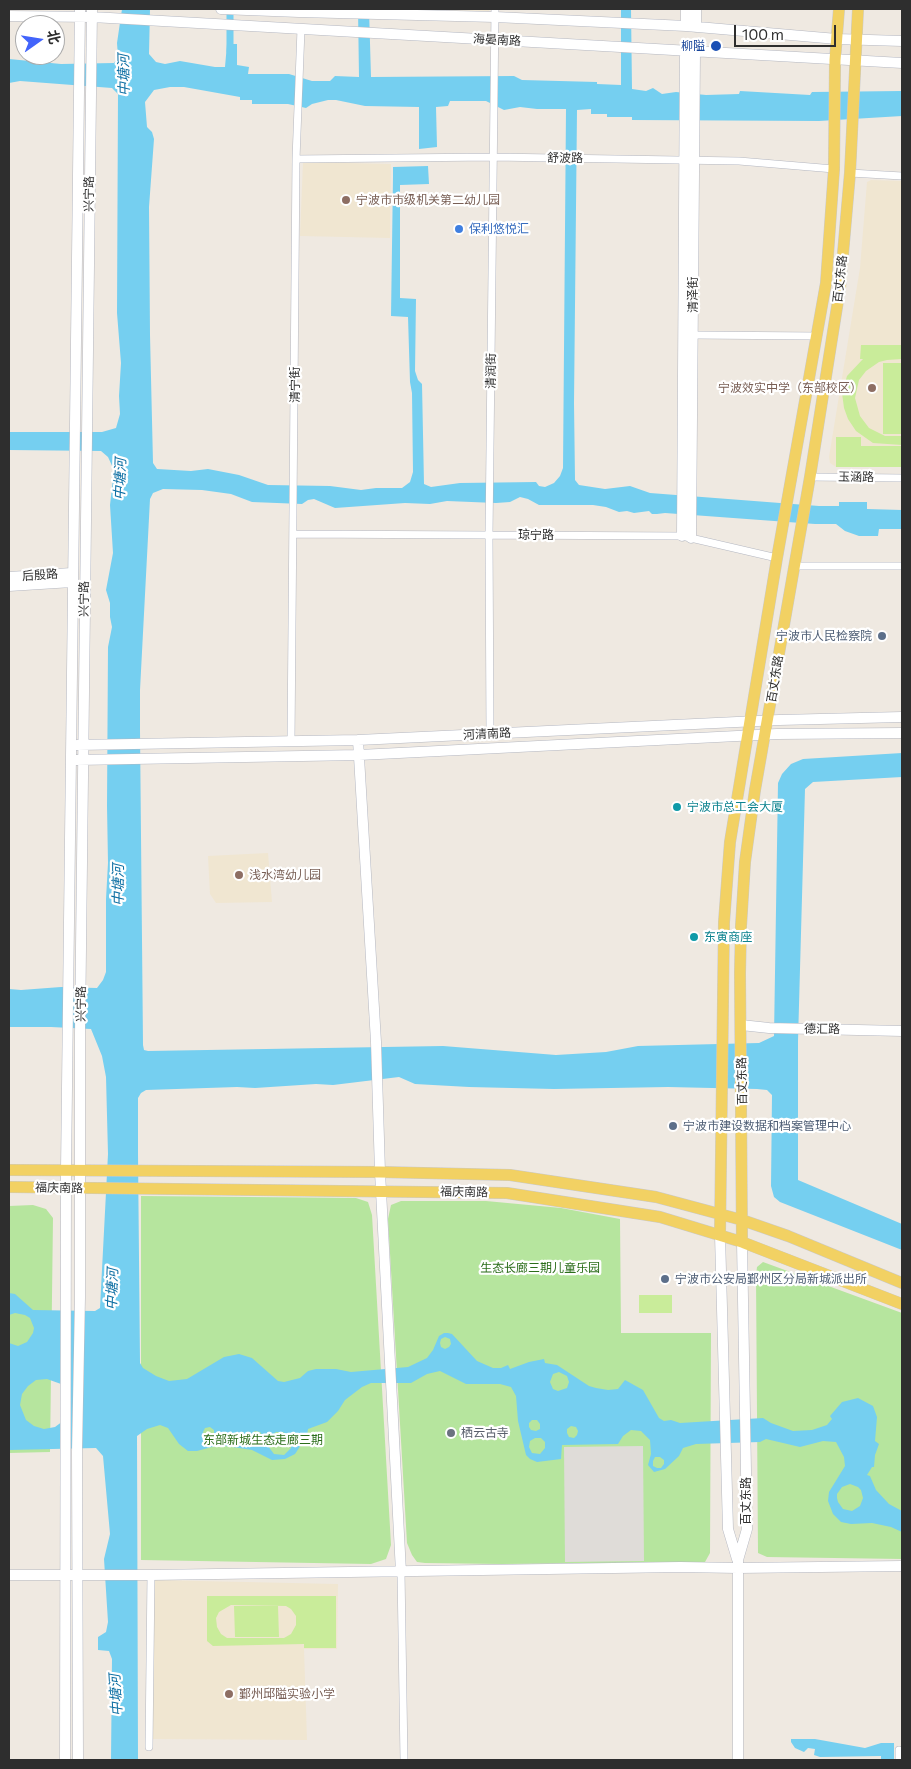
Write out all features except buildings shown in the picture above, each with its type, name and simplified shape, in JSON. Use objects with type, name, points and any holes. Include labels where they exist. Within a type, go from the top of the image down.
[{"type":"main road","name":"海晏南路","points":[[221,9],[495,13],[836,39],[902,41]]},
{"type":"main road","points":[[686,9],[691,27]]},
{"type":"main road","points":[[691,27],[696,9]]},
{"type":"main road","name":"百丈东路","points":[[738,1564],[728,1529],[720,1235],[726,882],[730,842],[749,722],[826,284],[834,169],[835,60],[838,9]]},
{"type":"main road","name":"百丈东路","points":[[738,1564],[746,1529],[741,1040],[743,882],[754,790],[810,477],[840,288],[850,173],[858,9]]},
{"type":"main road","name":"海晏南路","points":[[80,13],[235,25],[902,63]]},
{"type":"main road","points":[[9,16],[80,13],[77,99],[66,1170],[65,1760]]},
{"type":"main road","name":"兴宁路","points":[[78,1760],[77,1452],[80,1297],[80,1032],[92,13]]},
{"type":"main road","name":"清泽街","points":[[687,537],[690,52]]},
{"type":"main road","name":"清泽街","points":[[687,537],[693,335],[690,160]]},
{"type":"main road","name":"后殷路","points":[[9,577],[72,577]]},
{"type":"main road","name":"后殷路","points":[[9,586],[72,577]]},
{"type":"main road","name":"河清南路","points":[[71,745],[109,746],[358,740],[767,721],[902,717]]},
{"type":"main road","name":"河清南路","points":[[83,760],[359,755],[765,735],[902,733]]},
{"type":"main road","points":[[358,740],[376,1042],[380,1172],[402,1572]]},
{"type":"main road","points":[[71,760],[83,760]]},
{"type":"main road","name":"德汇路","points":[[741,1025],[769,1028],[902,1031]]},
{"type":"main road","name":"福庆南路","points":[[9,1170],[380,1172],[510,1175],[656,1197],[721,1214],[788,1236],[902,1283]]},
{"type":"main road","name":"福庆南路","points":[[9,1187],[507,1192],[660,1216],[742,1242],[902,1304]]},
{"type":"main road","points":[[738,1564],[738,1760]]},
{"type":"main road","points":[[9,1574],[100,1576],[402,1572],[680,1567],[738,1564],[902,1566]]},
{"type":"street","name":"清润街","points":[[490,734],[489,535],[495,13]]},
{"type":"street","name":"清宁街","points":[[290,741],[296,159],[301,29]]},
{"type":"street","name":"舒波路","points":[[296,159],[494,157],[690,160],[739,161],[834,169]]},
{"type":"street","points":[[850,173],[902,176]]},
{"type":"street","points":[[693,335],[817,336]]},
{"type":"street","name":"玉涵路","points":[[810,477],[902,478]]},
{"type":"street","name":"琼宁路","points":[[293,534],[687,537],[777,558]]},
{"type":"street","points":[[793,566],[902,566]]},
{"type":"street","points":[[402,1572],[404,1760]]},
{"type":"street","points":[[149,1575],[149,1746]]},
{"type":"street","points":[[899,1750],[899,1760]]},
{"type":"shaded area","points":[[395,9],[489,9],[489,11]]},
{"type":"shaded area","name":"宁波市市级机关第二幼儿园","points":[[303,162],[391,164],[390,238],[300,236]]},
{"type":"shaded area","name":"宁波效实中学（东部校区）","points":[[871,180],[902,181],[902,467],[836,467],[830,463],[829,457],[860,268],[867,182]]},
{"type":"shaded area","name":"浅水湾幼儿园","points":[[268,853],[272,902],[216,903],[210,894],[208,856]]},
{"type":"shaded area","points":[[643,1446],[644,1561],[565,1562],[564,1447]]},
{"type":"shaded area","name":"鄞州邱隘实验小学","points":[[153,1580],[338,1584],[337,1649],[304,1649],[307,1740],[153,1739]]},
{"type":"green space","points":[[861,345],[902,345],[902,359],[879,362],[866,371],[859,380],[855,398],[860,416],[869,428],[885,436],[902,436],[902,445],[873,443],[856,431],[848,419],[842,393],[847,376],[863,359],[860,359]]},
{"type":"green space","points":[[883,363],[902,363],[902,434],[883,434]]},
{"type":"green space","points":[[836,437],[861,437],[861,446],[902,446],[902,467],[836,467]]},
{"type":"green space","name":"东部新城生态走廊三期","points":[[141,1196],[356,1198],[368,1202],[372,1215],[391,1545],[386,1559],[371,1564],[141,1560]]},
{"type":"green space","name":"生态长廊三期儿童乐园","points":[[401,1201],[486,1201],[561,1208],[620,1219],[621,1333],[711,1333],[710,1553],[705,1562],[502,1564],[417,1562],[407,1543],[388,1219],[391,1205]]},
{"type":"green space","points":[[33,1205],[46,1209],[53,1218],[50,1452],[9,1453],[9,1206]]},
{"type":"green space","points":[[763,1262],[902,1313],[902,1559],[767,1557],[758,1553],[756,1276],[757,1267]]},
{"type":"green space","points":[[639,1295],[672,1295],[672,1313],[639,1313]]},
{"type":"green space","points":[[207,1596],[336,1596],[336,1648],[304,1648],[304,1644],[213,1646],[207,1641]],"holes":[[[231,1605],[286,1606],[296,1616],[296,1625],[291,1634],[284,1638],[227,1638],[221,1634],[217,1627],[216,1618],[219,1612]]]},
{"type":"green space","points":[[234,1606],[278,1606],[279,1637],[235,1637]]},
{"type":"water","name":"中塘河","points":[[122,9],[150,9],[149,54],[156,62],[165,64],[180,61],[225,67],[227,44],[237,44],[237,65],[249,67],[248,74],[289,74],[312,81],[330,81],[335,76],[359,77],[358,9],[369,9],[371,77],[514,76],[522,80],[597,82],[597,84],[621,85],[621,9],[631,9],[632,89],[646,91],[653,88],[662,94],[676,92],[706,95],[739,94],[740,91],[810,95],[812,92],[902,91],[902,116],[819,121],[632,120],[632,117],[607,117],[607,114],[591,114],[591,109],[577,110],[574,403],[575,480],[579,485],[605,489],[630,486],[650,493],[819,506],[839,506],[839,502],[867,502],[867,509],[902,510],[902,529],[879,529],[878,536],[859,536],[845,531],[836,524],[665,513],[652,514],[649,511],[619,512],[593,505],[539,505],[520,497],[510,502],[496,503],[447,501],[430,504],[405,503],[335,508],[314,499],[302,504],[252,502],[231,494],[202,490],[163,489],[153,493],[150,499],[140,690],[140,731],[143,1045],[144,1050],[148,1051],[443,1046],[556,1055],[606,1052],[638,1046],[759,1043],[774,1036],[778,783],[782,774],[791,764],[803,759],[902,753],[902,777],[813,782],[805,789],[798,1041],[798,1180],[902,1224],[902,1250],[780,1202],[774,1197],[771,1186],[772,1095],[767,1090],[668,1087],[554,1089],[469,1087],[415,1084],[399,1077],[333,1085],[146,1090],[138,1098],[138,1154],[140,1363],[143,1368],[156,1376],[169,1381],[187,1379],[224,1357],[239,1354],[252,1358],[278,1381],[284,1382],[300,1378],[308,1371],[316,1369],[336,1369],[351,1372],[408,1367],[427,1358],[439,1336],[448,1333],[452,1334],[477,1361],[493,1368],[501,1368],[508,1365],[510,1369],[544,1359],[545,1363],[557,1365],[589,1386],[596,1388],[618,1389],[625,1380],[643,1390],[659,1418],[664,1421],[671,1420],[680,1423],[763,1418],[793,1431],[812,1430],[827,1425],[832,1419],[830,1416],[842,1402],[858,1398],[873,1406],[877,1417],[875,1441],[879,1444],[875,1455],[874,1467],[872,1467],[867,1475],[870,1476],[876,1490],[889,1504],[902,1511],[902,1532],[891,1527],[872,1523],[851,1524],[841,1522],[833,1514],[828,1501],[829,1492],[845,1466],[844,1457],[836,1442],[823,1441],[800,1447],[766,1439],[760,1442],[696,1444],[683,1448],[679,1456],[665,1469],[654,1472],[648,1465],[651,1454],[650,1440],[641,1431],[631,1430],[623,1436],[618,1444],[562,1445],[561,1459],[537,1462],[526,1455],[518,1421],[516,1396],[511,1387],[500,1384],[466,1384],[440,1371],[427,1374],[411,1383],[371,1383],[362,1387],[345,1400],[338,1411],[327,1422],[308,1429],[307,1436],[295,1454],[285,1459],[272,1460],[252,1450],[219,1445],[197,1451],[188,1451],[179,1444],[168,1428],[160,1425],[147,1429],[137,1436],[138,1760],[111,1760],[112,1659],[109,1651],[98,1650],[98,1637],[106,1632],[108,1622],[104,1559],[110,1534],[103,1456],[96,1448],[9,1450],[9,1343],[18,1346],[27,1342],[34,1328],[30,1318],[25,1315],[15,1313],[9,1315],[9,1293],[15,1294],[33,1310],[95,1311],[100,1308],[108,1154],[106,1077],[102,1056],[91,1029],[9,1027],[9,989],[97,988],[106,972],[108,647],[112,627],[110,603],[106,590],[113,553],[110,505],[114,470],[108,457],[101,451],[9,450],[9,432],[102,432],[116,428],[120,414],[121,363],[117,313],[118,94],[112,88],[20,81],[9,83],[9,59],[15,60],[15,65],[65,65],[114,63],[118,57],[117,43]],"holes":[[[184,87],[240,97],[240,100],[252,100],[252,104],[288,104],[306,108],[312,104],[328,100],[365,106],[419,107],[419,149],[437,147],[436,107],[448,106],[450,101],[486,101],[504,110],[520,107],[566,109],[563,468],[560,476],[554,483],[545,487],[539,486],[536,482],[460,483],[431,487],[424,484],[422,384],[418,380],[415,371],[416,299],[400,298],[400,185],[429,184],[428,166],[393,167],[391,316],[408,317],[412,393],[413,472],[410,482],[402,488],[361,490],[330,486],[268,485],[239,475],[208,469],[191,471],[157,469],[153,463],[150,335],[149,207],[154,139],[152,132],[147,127],[145,102],[154,90]],[[445,1337],[450,1339],[451,1344],[445,1349],[441,1347],[441,1339]],[[559,1372],[567,1376],[569,1382],[567,1388],[558,1391],[553,1389],[550,1382],[553,1374]],[[47,1379],[61,1384],[63,1421],[55,1427],[44,1429],[34,1426],[26,1420],[20,1405],[22,1394],[36,1380]],[[532,1420],[537,1420],[540,1424],[540,1429],[536,1431],[531,1430],[529,1423]],[[571,1426],[576,1427],[578,1431],[574,1438],[569,1437],[567,1429]],[[210,1427],[214,1430],[214,1434],[209,1439],[204,1436],[205,1428]],[[255,1431],[260,1432],[263,1436],[260,1442],[255,1443],[252,1440],[252,1434]],[[276,1432],[283,1432],[291,1438],[291,1448],[284,1455],[274,1454],[268,1446],[268,1439]],[[535,1438],[541,1438],[545,1442],[545,1448],[540,1454],[532,1453],[529,1447],[530,1441]],[[655,1457],[660,1457],[664,1460],[661,1468],[653,1466]],[[850,1484],[861,1490],[863,1498],[860,1506],[852,1511],[843,1509],[838,1502],[837,1494],[842,1487]]]},
{"type":"water","points":[[791,1739],[815,1739],[865,1748],[881,1743],[894,1743],[894,1760],[881,1760],[881,1756],[820,1757],[814,1755],[815,1749],[808,1748],[804,1752],[795,1748]]},
{"type":"waterway","points":[[230,9],[230,51]]},
{"type":"place","name":"柳隘","points":[[716,46]]},
{"type":"place","name":"宁波市市级机关第二幼儿园","points":[[346,200]]},
{"type":"place","name":"保利悠悦汇","points":[[459,229]]},
{"type":"place","name":"宁波效实中学（东部校区）","points":[[872,388]]},
{"type":"place","name":"宁波市人民检察院","points":[[882,636]]},
{"type":"place","name":"宁波市总工会大厦","points":[[677,807]]},
{"type":"place","name":"浅水湾幼儿园","points":[[239,875]]},
{"type":"place","name":"东寅商座","points":[[694,937]]},
{"type":"place","name":"宁波市建设数据和档案管理中心","points":[[673,1126]]},
{"type":"place","name":"宁波市公安局鄞州区分局新城派出所","points":[[665,1279]]},
{"type":"place","name":"栖云古寺","points":[[451,1433]]},
{"type":"place","name":"鄞州邱隘实验小学","points":[[229,1694]]}]
